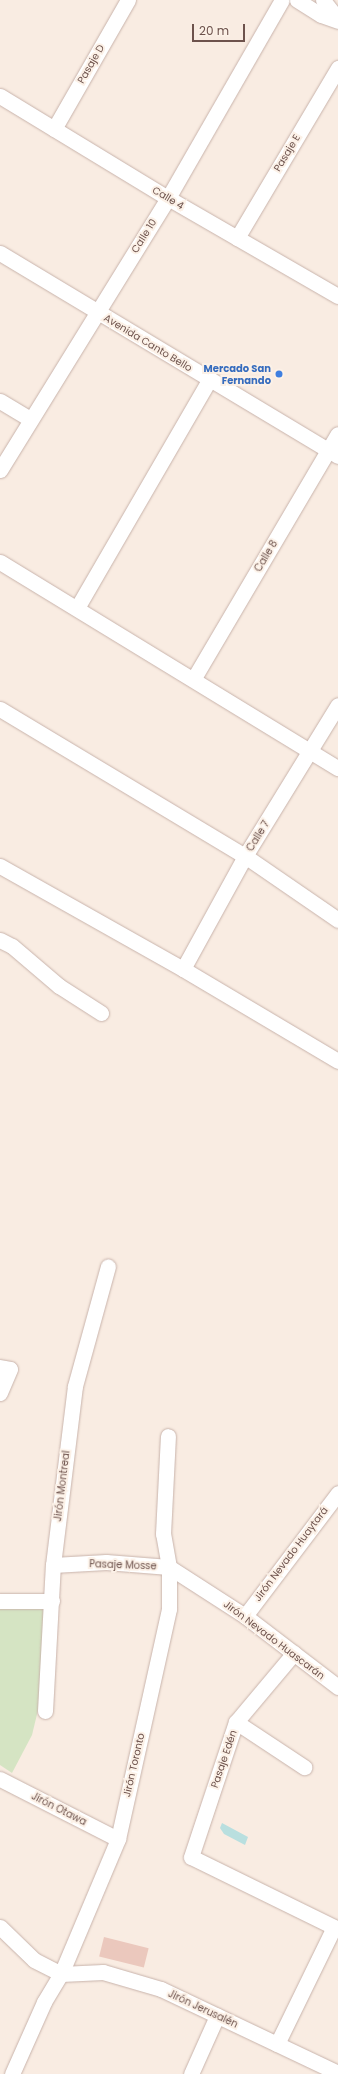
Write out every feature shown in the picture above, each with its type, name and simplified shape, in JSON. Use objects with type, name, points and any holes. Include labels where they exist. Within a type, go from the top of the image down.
[{"type":"street","name":"Pasaje D","points":[[54,129],[128,0]]},
{"type":"street","name":"Calle 10","points":[[0,470],[96,312],[168,198],[282,0]]},
{"type":"street","points":[[297,0],[321,15],[338,20]]},
{"type":"street","points":[[323,0],[338,20]]},
{"type":"street","name":"Pasaje E","points":[[237,238],[338,68]]},
{"type":"street","name":"Calle 4","points":[[0,96],[168,198],[338,296]]},
{"type":"street","name":"Avenida Canto Bello","points":[[0,253],[333,453]]},
{"type":"street","points":[[77,608],[210,379]]},
{"type":"street","points":[[0,401],[30,419]]},
{"type":"street","name":"Calle 8","points":[[194,678],[333,453],[338,434]]},
{"type":"street","points":[[0,562],[194,678],[338,768]]},
{"type":"street","name":"Calle 7","points":[[183,969],[245,856],[338,705]]},
{"type":"street","points":[[0,709],[245,856],[338,920]]},
{"type":"street","points":[[0,866],[183,969],[338,1061]]},
{"type":"street","points":[[0,940],[12,946],[59,986],[101,1013]]},
{"type":"street","name":"Jirón Montreal","points":[[45,1711],[53,1566],[75,1386],[108,1266]]},
{"type":"street","points":[[0,1367],[10,1369],[0,1393]]},
{"type":"street","name":"Jirón Toronto","points":[[12,2074],[44,2002],[61,1974],[118,1839],[169,1609],[169,1567],[163,1534],[168,1436]]},
{"type":"street","name":"Jirón Nevado Huaytará","points":[[245,1616],[338,1493]]},
{"type":"street","name":"Pasaje Mosse","points":[[53,1566],[106,1562],[169,1567]]},
{"type":"street","name":"Jirón Nevado Huascarán","points":[[169,1567],[245,1616],[338,1687]]},
{"type":"street","points":[[0,1601],[52,1600]]},
{"type":"street","name":"Pasaje Edén","points":[[277,2044],[334,1927],[191,1857],[236,1722],[294,1653]]},
{"type":"street","points":[[236,1722],[304,1767]]},
{"type":"street","name":"Jirón Otawa","points":[[0,1779],[118,1839]]},
{"type":"street","points":[[0,1927],[34,1960],[61,1974]]},
{"type":"street","name":"Jirón Jerusalén","points":[[61,1974],[103,1972],[161,1989],[277,2044],[328,2071]]},
{"type":"street","points":[[191,2074],[217,2016]]},
{"type":"green space","points":[[0,1606],[45,1606],[39,1706],[32,1735],[12,1773],[0,1765]]},
{"type":"water","points":[[222,1823],[248,1837],[245,1845],[224,1834],[220,1828]]},
{"type":"building","points":[[104,1937],[149,1948],[144,1968],[99,1956]]},
{"type":"place","name":"Mercado San Fernando","points":[[279,374]]}]
